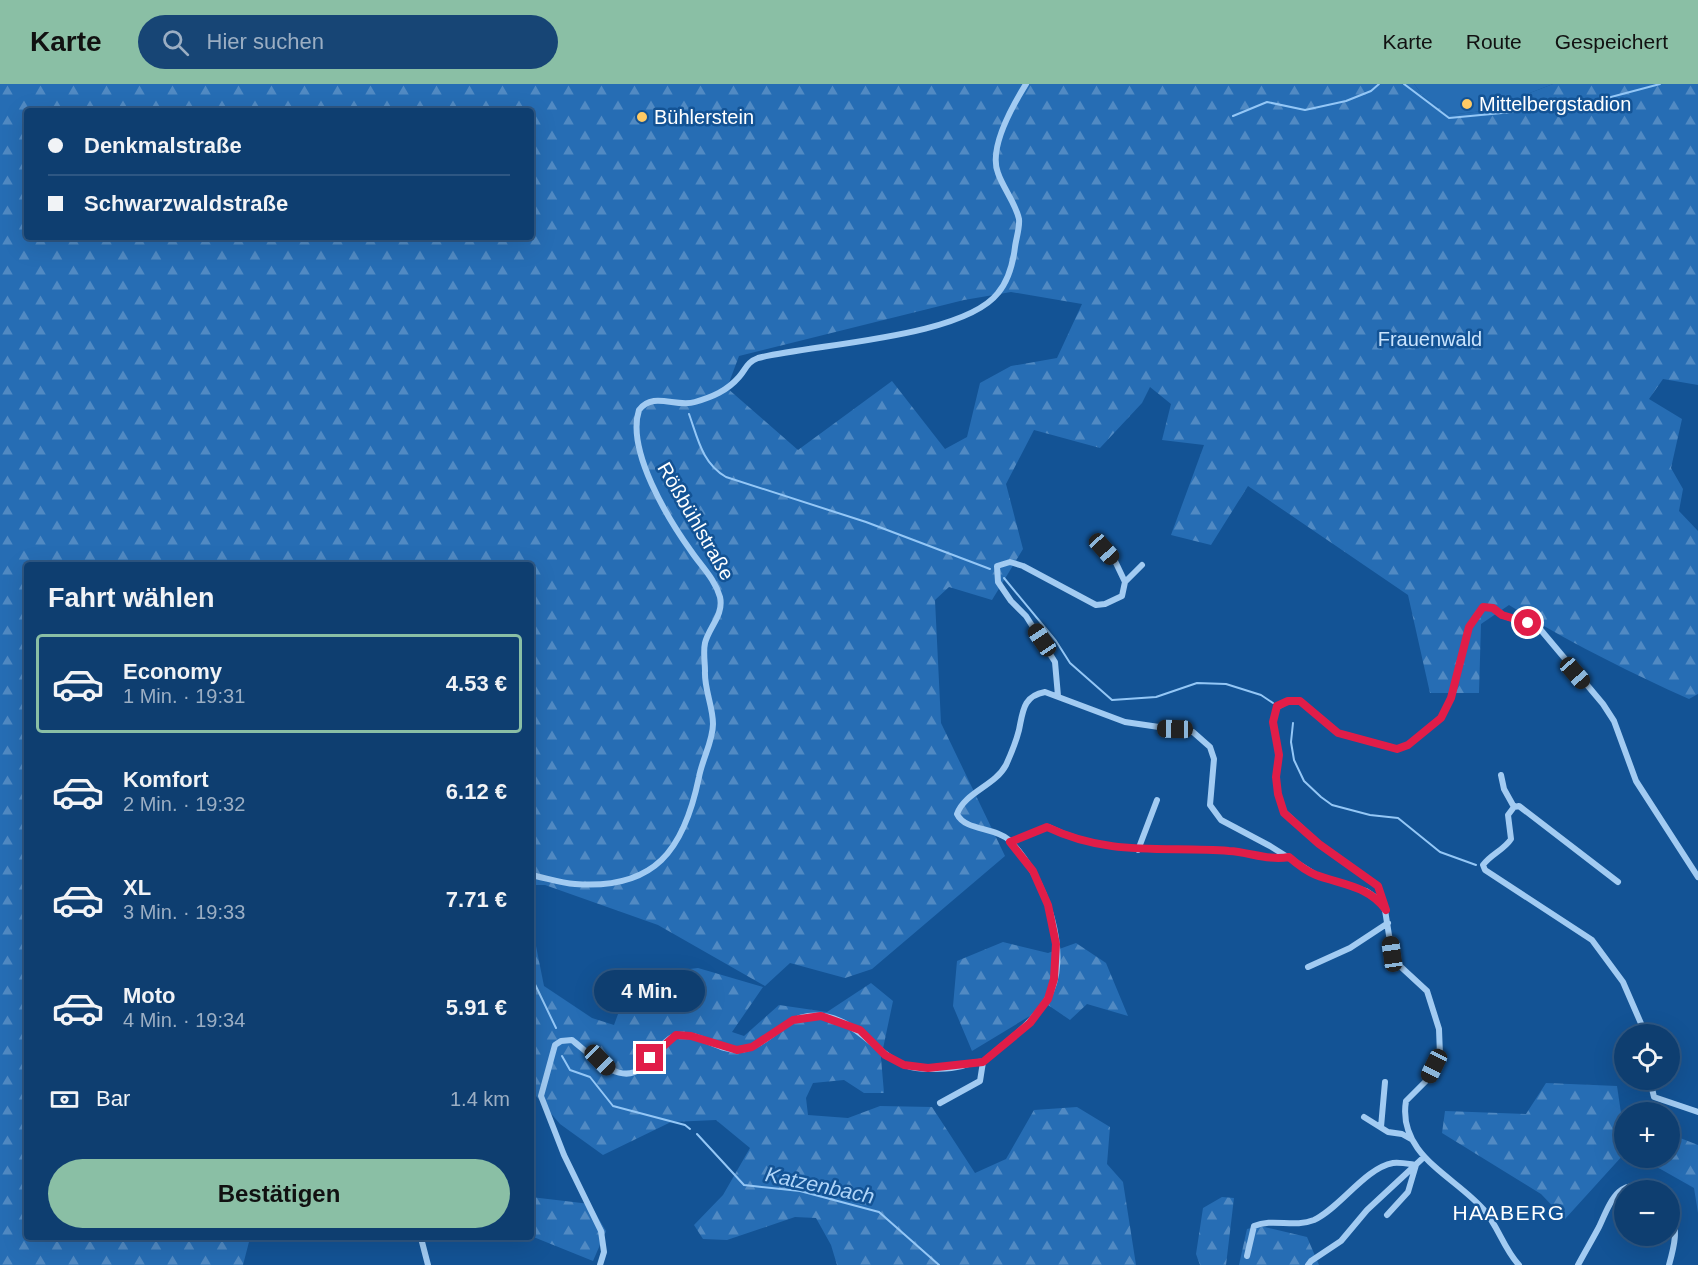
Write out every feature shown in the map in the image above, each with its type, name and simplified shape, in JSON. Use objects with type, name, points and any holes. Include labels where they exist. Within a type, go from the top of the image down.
[{"type":"street","name":"Rößbühlstraße","points":[[534,877],[573,884],[607,885],[628,882],[658,864],[682,833],[695,802],[703,760],[712,732],[705,675],[705,643],[720,610],[720,599],[704,567],[683,540],[640,454],[636,425],[639,410],[654,401],[687,405],[718,394],[740,376],[748,362],[758,358],[805,349],[870,341],[910,331],[966,314],[998,294],[1013,264],[1019,220],[996,171],[998,152],[1006,117],[1026,84]]},
{"type":"street","points":[[1104,549],[1115,561],[1125,582]]},
{"type":"street","points":[[1058,696],[1055,662],[1026,616],[1011,601],[998,582],[998,566],[1010,562],[1023,566],[1096,605],[1105,604],[1122,596],[1125,582],[1143,565]]},
{"type":"street","points":[[1519,1265],[1485,1211],[1445,1178],[1412,1140],[1407,1122],[1406,1101],[1429,1078],[1440,1054],[1439,1029],[1427,991],[1392,954],[1386,910],[1378,886],[1319,844],[1284,813],[1276,777],[1279,755],[1273,722],[1277,706],[1288,701],[1300,701],[1338,733],[1397,749],[1408,745],[1441,718],[1451,698],[1469,627],[1483,607],[1493,608],[1502,615],[1540,629],[1603,704],[1614,721],[1627,762],[1636,781],[1698,877]]},
{"type":"street","points":[[600,1265],[604,1252],[601,1231],[564,1155],[542,1096],[555,1045],[561,1041],[572,1040],[609,1070],[629,1074],[641,1069],[665,1042],[676,1035],[691,1036],[737,1050],[752,1047],[793,1020],[821,1016],[860,1030],[885,1055],[904,1065],[928,1068],[983,1062],[1030,1023],[1048,999],[1054,979],[1056,944],[1048,905],[1033,871],[1010,842],[998,834],[966,823],[957,814],[962,805],[1002,772],[1013,748],[1026,701],[1036,694],[1045,692],[1058,696],[1125,722],[1193,732],[1210,747],[1214,759],[1210,805],[1221,820],[1289,857],[1316,875],[1366,891],[1378,899],[1386,910]]},
{"type":"street","points":[[1501,775],[1504,789],[1514,807]]},
{"type":"street","points":[[1138,850],[1157,800]]},
{"type":"street","points":[[1618,882],[1519,806],[1514,807],[1508,815],[1511,838],[1506,847],[1489,858],[1484,865],[1485,870],[1592,940],[1612,964],[1623,982],[1641,1024]]},
{"type":"street","points":[[1010,842],[1047,827],[1088,843],[1138,850],[1224,851],[1279,859],[1289,857]]},
{"type":"street","points":[[1308,967],[1350,948],[1388,923]]},
{"type":"street","points":[[940,1103],[980,1081],[983,1062]]},
{"type":"street","points":[[1381,1127],[1385,1082]]},
{"type":"street","points":[[1652,1090],[1654,1098],[1698,1112]]},
{"type":"street","points":[[1364,1117],[1388,1132],[1402,1134],[1412,1140]]},
{"type":"street","points":[[1308,1265],[1341,1241],[1374,1203],[1424,1156]]},
{"type":"street","points":[[1247,1256],[1254,1226],[1293,1225],[1313,1220],[1328,1211],[1355,1186],[1385,1166],[1393,1163],[1416,1165]]},
{"type":"street","points":[[1387,1215],[1408,1191],[1416,1165]]},
{"type":"street","points":[[1578,1265],[1614,1196]]},
{"type":"street","points":[[422,1240],[428,1265]]},
{"type":"street","points":[[1669,1265],[1675,1246]]},
{"type":"green space","name":"Frauenwald","points":[[0,84],[1414,84],[1424,97],[1449,115],[1483,111],[1553,84],[1698,84],[1698,385],[1663,379],[1649,399],[1682,419],[1671,468],[1683,489],[1679,511],[1698,531],[1698,694],[1689,699],[1575,643],[1509,605],[1481,624],[1479,693],[1430,693],[1408,595],[1248,486],[1211,545],[1171,535],[1204,445],[1162,440],[1171,404],[1150,387],[1142,403],[1100,448],[1034,430],[1006,484],[1023,549],[992,600],[949,587],[935,600],[941,723],[1005,856],[872,969],[845,978],[790,963],[765,986],[658,925],[545,885],[534,885],[534,562],[24,562],[24,1240],[249,1240],[243,1265],[0,1265]],"holes":[[[1011,292],[1082,304],[1057,358],[1011,366],[980,383],[967,437],[945,449],[892,381],[798,450],[727,388],[739,356],[964,300]]]},
{"type":"green space","name":"Mittelbergstadion","points":[[1414,84],[1553,84],[1483,111],[1449,115],[1424,97]]},
{"type":"green space","points":[[534,936],[544,986],[592,1018],[614,1025],[632,976],[698,968],[763,987],[732,1032],[744,1036],[779,1005],[827,1012],[871,983],[893,1001],[881,1058],[884,1093],[864,1093],[844,1080],[813,1083],[806,1098],[808,1115],[848,1118],[880,1106],[932,1107],[975,1173],[1006,1159],[1034,1110],[1077,1107],[1110,1127],[1107,1164],[1123,1182],[1136,1265],[837,1265],[831,1245],[816,1218],[795,1217],[727,1240],[703,1239],[694,1225],[723,1195],[750,1148],[716,1120],[671,1122],[603,1155],[560,1124],[536,1096],[534,1097]]},
{"type":"green space","points":[[1003,942],[1048,953],[1076,943],[1106,963],[1128,1016],[1087,1004],[1070,1020],[1048,1005],[972,1051],[953,1006],[957,961]]},
{"type":"green space","points":[[1546,1083],[1614,1086],[1614,1090],[1618,1090],[1619,1102],[1614,1102],[1614,1165],[1565,1219],[1541,1194],[1442,1133],[1445,1111],[1526,1114]]},
{"type":"green space","points":[[1680,1138],[1698,1145],[1698,1213],[1694,1188],[1659,1168],[1680,1168]]},
{"type":"green space","points":[[534,1197],[590,1204],[606,1231],[593,1261],[534,1237]]},
{"type":"green space","points":[[1222,1197],[1234,1198],[1226,1265],[1200,1265],[1196,1254],[1203,1208]]},
{"type":"green space","points":[[1260,1226],[1307,1237],[1319,1265],[1239,1265],[1247,1229]]},
{"type":"waterway","points":[[1233,116],[1267,102],[1305,110],[1346,101],[1371,91],[1379,84]]},
{"type":"waterway","points":[[1404,84],[1449,118],[1577,106],[1660,84]]},
{"type":"waterway","points":[[689,414],[706,458],[726,477],[866,522],[990,569]]},
{"type":"waterway","points":[[1004,578],[1056,641],[1070,663],[1112,700],[1156,697],[1197,683],[1226,684],[1261,695],[1273,703]]},
{"type":"waterway","points":[[1293,723],[1291,742],[1294,760],[1304,781],[1321,797],[1332,805],[1370,815],[1398,818],[1440,852],[1476,865]]},
{"type":"waterway","name":"Katzenbach","points":[[534,982],[556,1028]]},
{"type":"waterway","name":"Katzenbach","points":[[562,1056],[570,1070],[590,1077],[613,1106],[685,1125],[690,1129]]},
{"type":"waterway","name":"Katzenbach","points":[[697,1134],[744,1185],[800,1191],[879,1212],[939,1265]]},
{"type":"place","name":"Mittelbergstadion","points":[[1467,104]]},
{"type":"place","name":"Bühlerstein","points":[[642,117]]},
{"type":"district","name":"HAABERG","points":[[1509,1212]]},
{"type":"route","points":[[650,1058],[665,1042],[676,1035],[691,1036],[737,1050],[752,1047],[793,1020],[808,1016],[821,1016],[860,1030],[885,1055],[904,1065],[928,1068],[983,1062],[1030,1023],[1048,999],[1054,979],[1056,944],[1048,905],[1033,871],[1010,842],[1047,827],[1070,838],[1124,849],[1232,851],[1279,859],[1289,857],[1316,875],[1366,891],[1378,899],[1386,910],[1378,886],[1319,844],[1284,813],[1276,777],[1279,755],[1273,722],[1277,706],[1288,701],[1300,701],[1338,733],[1397,749],[1408,745],[1441,718],[1451,698],[1469,627],[1483,607],[1493,608],[1502,615],[1528,623]]}]
